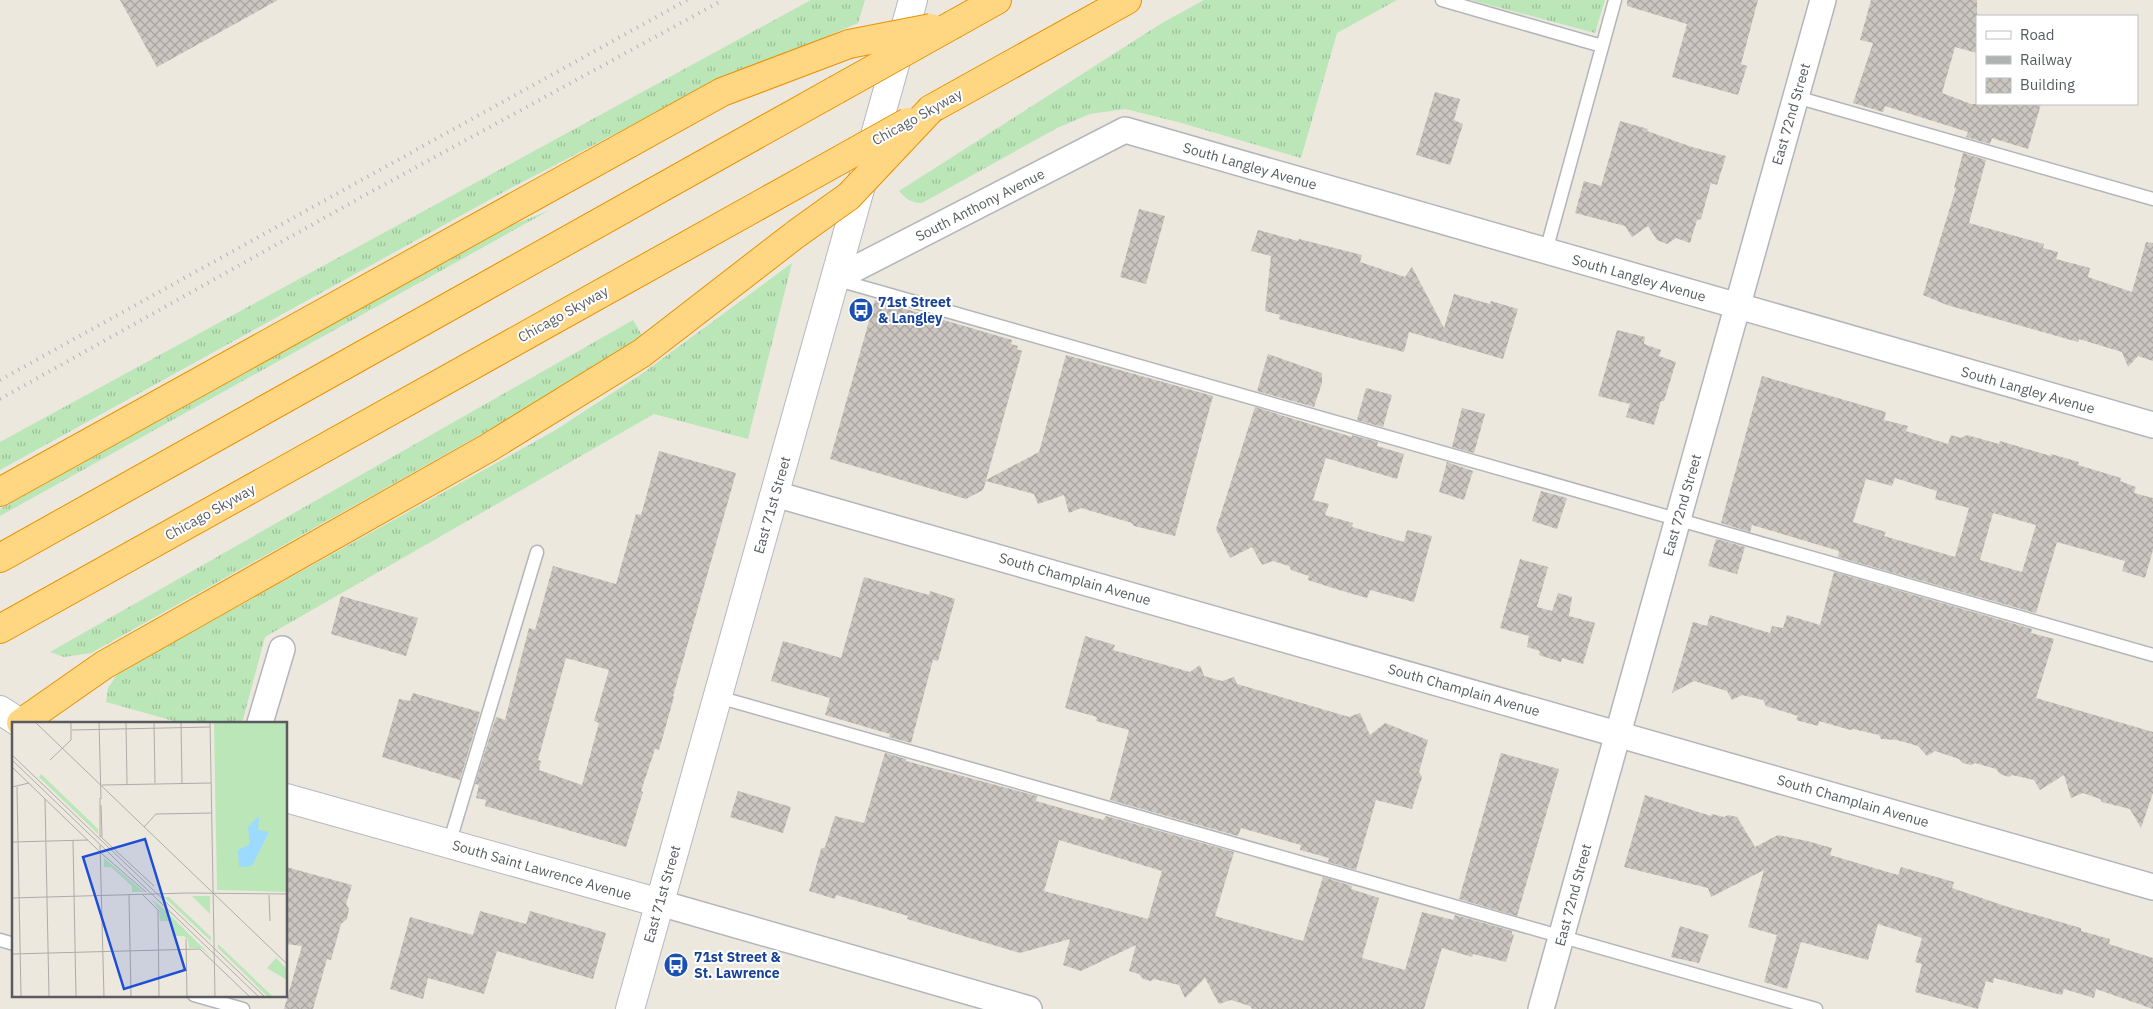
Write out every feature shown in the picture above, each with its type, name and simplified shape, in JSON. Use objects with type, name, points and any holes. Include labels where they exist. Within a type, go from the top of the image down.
[{"type":"highway","points":[[0,558],[997,0]]},
{"type":"highway","name":"Chicago Skyway","points":[[0,629],[1127,0]]},
{"type":"highway","points":[[0,492],[179,391],[722,92],[849,44],[954,24]]},
{"type":"highway","points":[[21,722],[104,665],[488,448],[642,353],[796,234],[850,196],[931,109]]},
{"type":"main road","name":"East 71st Street","points":[[630,1009],[913,0]]},
{"type":"main road","points":[[0,710],[18,722]]},
{"type":"main road","points":[[0,734],[12,726]]},
{"type":"main road","name":"South Saint Lawrence Avenue","points":[[288,799],[660,903]]},
{"type":"street","name":"East 72nd Street","points":[[1541,1009],[1823,0]]},
{"type":"street","name":"South Anthony Avenue","points":[[835,279],[1125,130]]},
{"type":"street","name":"South Langley Avenue","points":[[1125,130],[2153,425]]},
{"type":"street","name":"South Champlain Avenue","points":[[775,494],[2153,887]]},
{"type":"street","points":[[260,722],[282,649]]},
{"type":"street","name":"South Saint Lawrence Avenue","points":[[660,903],[1029,1009]]},
{"type":"lane","points":[[1442,0],[1602,46]]},
{"type":"lane","points":[[1546,251],[1615,0]]},
{"type":"lane","points":[[1796,97],[2153,199]]},
{"type":"lane","points":[[835,279],[2153,655]]},
{"type":"lane","points":[[449,844],[537,552]]},
{"type":"lane","points":[[718,697],[1816,1009]]},
{"type":"lane","points":[[198,996],[243,1009]]},
{"type":"green space","points":[[811,0],[865,0],[858,23],[682,99],[511,188],[0,470],[0,442]]},
{"type":"green space","points":[[1204,0],[1397,0],[1337,33],[1301,158],[1178,122],[1125,109],[1090,114],[1057,128],[922,203],[909,200],[899,191],[1162,23]]},
{"type":"green space","points":[[1471,0],[1605,0],[1595,33]]},
{"type":"green space","points":[[550,210],[0,516],[0,509],[496,232]]},
{"type":"green space","points":[[792,263],[748,439],[654,414],[265,637],[242,722],[177,722],[106,702],[108,688],[118,673],[554,431],[643,373]]},
{"type":"green space","points":[[633,320],[643,337],[541,404],[505,421],[91,653],[64,657],[50,652]]},
{"type":"building","points":[[120,0],[278,0],[157,67]]},
{"type":"building","points":[[1627,0],[1758,0],[1741,64],[1747,66],[1738,95],[1672,77],[1687,24],[1627,6]]},
{"type":"building","points":[[1871,0],[1977,0],[1976,53],[1955,47],[1942,93],[1976,105],[2041,105],[2028,149],[1992,138],[1990,144],[1966,137],[1968,132],[1885,106],[1883,112],[1853,103],[1873,43],[1860,40]]},
{"type":"building","points":[[1435,92],[1460,99],[1454,120],[1463,124],[1450,165],[1416,155]]},
{"type":"building","points":[[1620,121],[1648,129],[1647,131],[1692,147],[1726,156],[1717,185],[1711,183],[1701,219],[1697,220],[1690,243],[1676,238],[1667,244],[1657,240],[1648,226],[1632,237],[1625,226],[1575,213],[1584,181],[1601,186]]},
{"type":"building","points":[[1963,153],[1986,160],[1969,223],[2044,244],[2043,248],[2058,252],[2056,259],[2090,268],[2088,277],[2132,292],[2146,242],[2153,243],[2153,361],[2138,356],[2128,367],[2122,352],[2079,339],[2078,342],[1947,305],[1923,295],[1956,188],[1954,188]]},
{"type":"building","points":[[1139,209],[1165,216],[1146,284],[1120,277]]},
{"type":"building","points":[[1258,230],[1362,255],[1360,262],[1405,277],[1412,267],[1444,328],[1454,294],[1490,304],[1491,301],[1518,309],[1503,359],[1409,332],[1404,352],[1279,319],[1280,315],[1265,311],[1271,256],[1251,251]]},
{"type":"building","points":[[875,300],[1012,340],[1011,344],[1018,346],[1017,349],[1022,351],[986,480],[1039,452],[1066,355],[1213,396],[1175,536],[1134,526],[1132,523],[1081,508],[1069,513],[1064,495],[1038,504],[1034,494],[986,481],[983,490],[966,499],[830,459]]},
{"type":"building","points":[[1617,330],[1645,337],[1644,344],[1661,350],[1659,356],[1676,362],[1664,401],[1661,401],[1654,425],[1626,417],[1630,404],[1598,396]]},
{"type":"building","points":[[1268,354],[1322,373],[1322,383],[1314,407],[1257,391]]},
{"type":"building","points":[[1762,376],[1886,412],[1884,420],[1908,426],[1906,431],[1948,444],[1951,435],[1961,438],[1967,435],[1999,444],[2000,441],[2079,462],[2078,465],[2121,478],[2120,481],[2136,487],[2134,493],[2153,498],[2153,550],[2145,578],[2122,571],[2125,561],[2057,542],[2036,613],[1838,557],[1839,551],[1752,525],[1750,532],[1721,523]],"holes":[[[1895,478],[1937,491],[1935,499],[1969,508],[1955,557],[1884,536],[1886,532],[1853,522],[1866,479],[1892,486]],[[1993,513],[2036,525],[2022,572],[1980,560]]]},
{"type":"building","points":[[1366,388],[1392,395],[1383,427],[1357,420]]},
{"type":"building","points":[[1255,407],[1352,437],[1352,435],[1378,442],[1377,446],[1404,454],[1397,479],[1326,458],[1313,500],[1329,504],[1325,515],[1353,523],[1352,527],[1404,542],[1407,530],[1432,536],[1414,602],[1370,590],[1367,598],[1308,580],[1309,576],[1291,570],[1289,566],[1273,561],[1262,565],[1252,547],[1230,558],[1216,529]]},
{"type":"building","points":[[1462,408],[1485,414],[1474,453],[1452,447]]},
{"type":"building","points":[[659,451],[736,473],[659,750],[655,749],[641,791],[643,792],[626,847],[485,806],[486,800],[476,798],[479,785],[475,784],[496,717],[505,720],[529,628],[535,630],[553,566],[616,584],[636,514],[641,515]],"holes":[[[566,658],[609,670],[594,721],[599,723],[582,785],[539,770],[541,761],[538,760]]]},
{"type":"building","points":[[1447,462],[1473,471],[1464,500],[1439,492]]},
{"type":"building","points":[[1541,491],[1567,498],[1557,529],[1532,521]]},
{"type":"building","points":[[1716,539],[1745,547],[1737,574],[1708,566]]},
{"type":"building","points":[[1520,559],[1548,567],[1537,607],[1552,611],[1558,593],[1572,597],[1569,616],[1595,623],[1583,664],[1562,658],[1561,662],[1539,655],[1540,651],[1527,647],[1529,636],[1500,628]]},
{"type":"building","points":[[1834,572],[2032,629],[2031,633],[2054,639],[2036,698],[2153,732],[2153,793],[2141,828],[2130,809],[2102,802],[2100,799],[2083,793],[2071,798],[2064,775],[2040,790],[2034,780],[2012,775],[2009,777],[2000,774],[1996,769],[1975,763],[1971,765],[1963,763],[1959,759],[1935,751],[1927,756],[1918,746],[1897,740],[1881,739],[1879,735],[1850,730],[1819,721],[1818,726],[1796,720],[1798,716],[1766,706],[1763,700],[1742,695],[1732,700],[1727,691],[1694,681],[1672,693],[1693,622],[1707,626],[1710,615],[1770,633],[1772,626],[1783,628],[1787,615],[1820,625]]},
{"type":"building","points":[[864,577],[929,595],[930,591],[955,599],[938,661],[933,660],[911,743],[889,737],[890,734],[825,715],[830,698],[771,681],[783,641],[841,658]]},
{"type":"building","points":[[341,596],[418,618],[406,656],[331,634]]},
{"type":"building","points":[[1085,636],[1115,645],[1113,650],[1190,672],[1200,665],[1204,676],[1222,681],[1234,677],[1237,684],[1349,717],[1360,713],[1370,735],[1385,723],[1428,740],[1419,772],[1422,777],[1412,809],[1376,800],[1356,870],[1328,862],[1329,858],[1300,850],[1301,845],[1241,828],[1238,836],[1110,800],[1129,730],[1096,721],[1097,717],[1065,708]]},
{"type":"building","points":[[413,693],[480,712],[460,780],[382,757],[399,699],[410,701]]},
{"type":"building","points":[[885,753],[906,759],[906,761],[1037,796],[1036,801],[1103,820],[1106,816],[1234,852],[1215,916],[1303,941],[1323,877],[1352,886],[1351,889],[1379,898],[1362,958],[1405,970],[1422,912],[1453,920],[1455,915],[1512,931],[1514,935],[1506,962],[1473,954],[1472,957],[1442,948],[1424,1009],[1252,1009],[1250,1006],[1231,1000],[1219,1004],[1205,978],[1185,998],[1179,985],[1154,979],[1151,981],[1143,979],[1139,974],[1129,971],[1136,945],[1081,971],[1063,965],[1070,939],[1020,953],[907,919],[908,916],[836,895],[835,899],[809,891],[821,849],[825,847],[835,816],[864,823]],"holes":[[[1059,840],[1162,871],[1148,919],[1044,891]]]},
{"type":"building","points":[[1501,753],[1559,769],[1517,916],[1459,899]]},
{"type":"building","points":[[738,791],[791,807],[783,833],[730,817]]},
{"type":"building","points":[[1645,795],[1711,816],[1712,814],[1724,817],[1728,815],[1737,817],[1755,847],[1778,835],[1807,841],[1832,848],[1830,855],[1898,875],[1901,867],[1954,882],[1952,888],[2081,928],[2081,931],[2110,939],[2109,944],[2153,958],[2153,1009],[2096,989],[2094,998],[2064,989],[2062,995],[1994,978],[1993,983],[1986,981],[1978,1009],[1915,992],[1922,964],[1915,962],[1922,938],[1878,924],[1868,960],[1801,942],[1787,989],[1764,982],[1777,935],[1748,927],[1764,870],[1711,897],[1708,888],[1624,867]]},
{"type":"building","points":[[288,868],[352,885],[346,904],[349,909],[347,919],[341,924],[331,960],[327,959],[313,1009],[284,1009],[302,946],[288,944]]},
{"type":"building","points":[[480,911],[526,924],[530,911],[606,933],[593,979],[497,951],[484,994],[428,978],[423,999],[390,989],[410,917],[473,935]]},
{"type":"building","points":[[1680,926],[1709,935],[1699,963],[1671,957]]},
{"type":"railway","points":[[0,380],[687,0]]},
{"type":"railway","points":[[0,399],[367,194],[723,0]]},
{"type":"place","name":"71st Street & Langley","points":[[861,310]]},
{"type":"place","name":"71st Street & St. Lawrence","points":[[676,965]]}]
